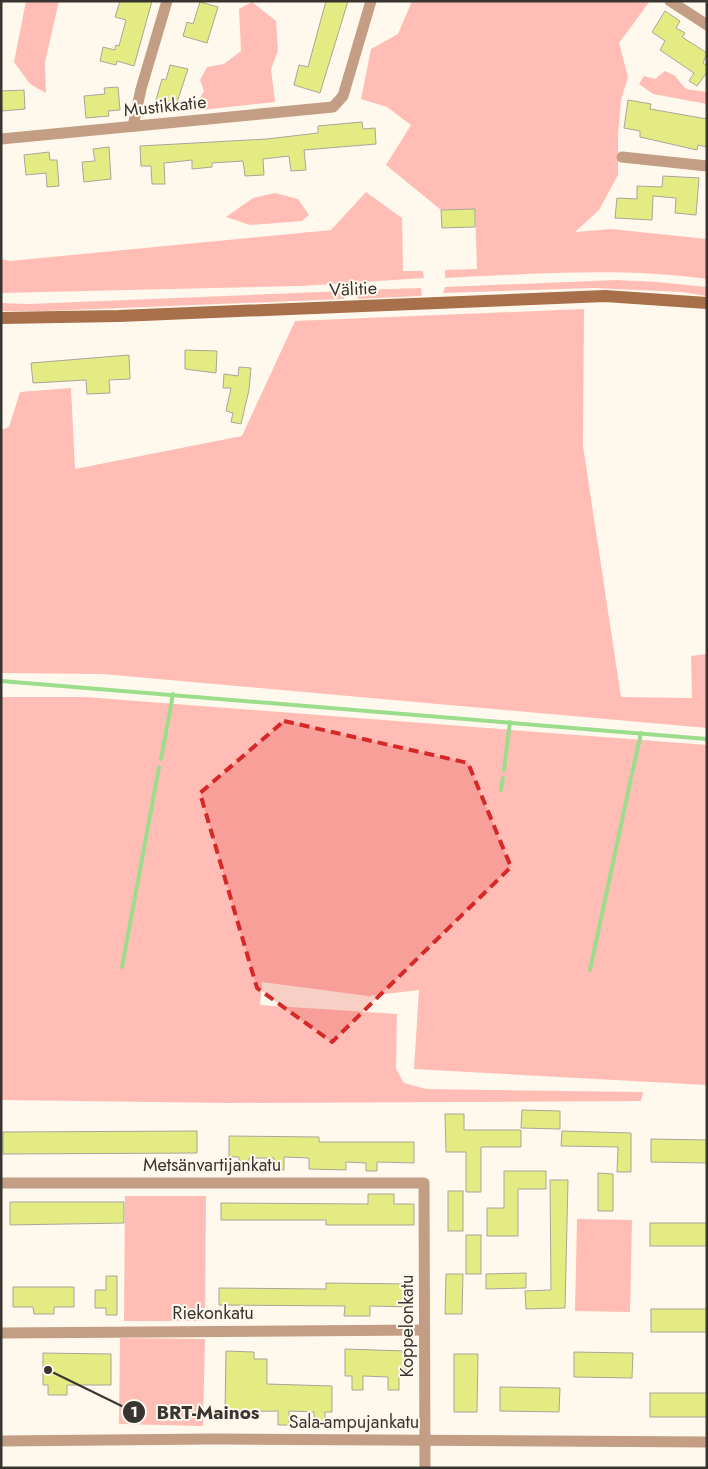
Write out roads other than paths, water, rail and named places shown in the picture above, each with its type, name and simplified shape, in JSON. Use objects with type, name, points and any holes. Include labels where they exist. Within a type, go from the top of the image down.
[{"type":"main road","name":"Välitie","points":[[1,318],[119,316],[605,296],[707,303]]},
{"type":"street","points":[[133,126],[141,90],[167,1]]},
{"type":"street","name":"Mustikkatie","points":[[1,139],[333,107],[343,96],[371,1]]},
{"type":"street","points":[[670,1],[707,25]]},
{"type":"street","points":[[622,157],[707,166]]},
{"type":"street","name":"Metsänvartijankatu","points":[[1,1183],[424,1184]]},
{"type":"street","name":"Koppelonkatu","points":[[424,1184],[425,1468]]},
{"type":"street","name":"Riekonkatu","points":[[1,1333],[424,1330]]},
{"type":"street","name":"Sala-ampujankatu","points":[[1,1442],[425,1440],[707,1442]]},
{"type":"waterway","points":[[1,681],[707,739]]},
{"type":"waterway","points":[[161,759],[173,694]]},
{"type":"waterway","points":[[504,770],[510,722]]},
{"type":"waterway","points":[[632,774],[641,733]]},
{"type":"waterway","points":[[122,967],[159,767]]},
{"type":"waterway","points":[[501,790],[503,778]]},
{"type":"waterway","points":[[590,970],[631,778]]},
{"type":"place","name":"BRT-Mainos","points":[[48,1370]]}]
